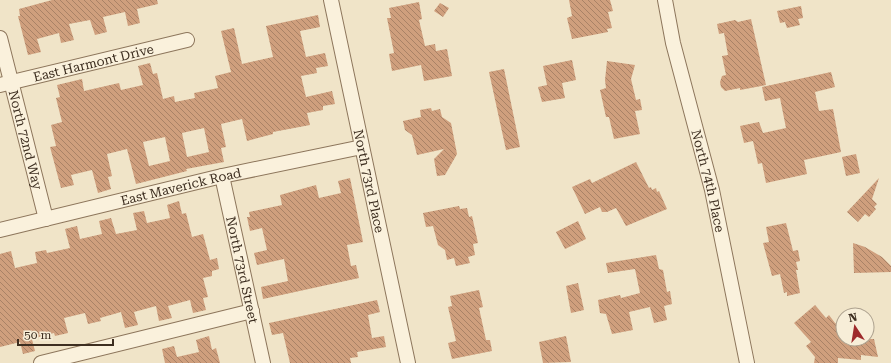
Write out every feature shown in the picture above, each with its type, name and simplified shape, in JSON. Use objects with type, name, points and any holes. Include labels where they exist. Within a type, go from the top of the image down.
[{"type":"street","name":"North 73rd Place","points":[[331,0],[408,363]]},
{"type":"street","name":"North 74th Place","points":[[665,0],[673,43],[712,190],[748,363]]},
{"type":"street","name":"North 72nd Way","points":[[0,38],[6,84],[46,219]]},
{"type":"street","name":"East Harmont Drive","points":[[6,84],[187,40]]},
{"type":"street","name":"East Maverick Road","points":[[0,230],[222,176],[362,147]]},
{"type":"street","name":"North 73rd Street","points":[[222,176],[263,363]]},
{"type":"street","points":[[41,363],[252,311]]},
{"type":"building","points":[[52,0],[157,0],[158,4],[137,9],[140,23],[128,26],[125,12],[103,17],[107,32],[95,35],[90,20],[69,24],[74,40],[61,43],[59,33],[37,39],[41,52],[28,55],[18,16],[20,16],[19,9]]},
{"type":"building","points":[[569,0],[610,0],[613,11],[608,12],[612,28],[607,29],[608,32],[572,39],[567,18],[572,16]]},
{"type":"building","points":[[419,2],[422,19],[419,20],[425,46],[435,44],[436,51],[447,49],[452,76],[424,81],[421,65],[392,71],[389,54],[394,53],[387,18],[391,18],[389,8]]},
{"type":"building","points":[[440,3],[449,8],[443,17],[434,11]]},
{"type":"building","points":[[801,6],[803,18],[798,19],[800,25],[787,28],[785,22],[780,23],[777,11]]},
{"type":"building","points":[[318,15],[320,27],[300,31],[306,57],[325,53],[328,66],[316,68],[317,73],[301,76],[306,97],[332,91],[335,104],[323,106],[323,110],[307,113],[310,125],[273,132],[273,134],[247,141],[242,119],[221,124],[226,147],[221,148],[224,162],[186,169],[187,171],[136,184],[127,149],[107,154],[112,176],[108,177],[111,189],[98,193],[92,170],[71,175],[74,185],[61,188],[50,147],[56,146],[51,125],[62,122],[56,98],[60,97],[57,85],[82,79],[84,91],[119,83],[121,90],[143,85],[138,66],[150,63],[153,74],[157,73],[163,99],[174,96],[175,102],[195,98],[194,93],[218,88],[215,76],[231,72],[221,31],[234,28],[242,64],[273,57],[266,26]],"holes":[[[204,128],[209,152],[187,157],[182,133]],[[165,137],[170,161],[149,166],[143,142]]]},
{"type":"building","points":[[751,19],[766,85],[725,91],[721,87],[720,82],[722,76],[726,75],[722,56],[728,55],[724,33],[719,34],[717,24],[735,20],[738,22]]},
{"type":"building","points":[[572,60],[576,80],[562,83],[565,98],[542,102],[538,87],[547,85],[543,66]]},
{"type":"building","points":[[607,61],[635,65],[631,79],[636,100],[640,99],[642,110],[635,111],[640,134],[614,139],[609,117],[606,117],[600,90],[606,88],[605,80]]},
{"type":"building","points":[[504,69],[520,147],[506,150],[489,72]]},
{"type":"building","points":[[831,72],[835,87],[815,92],[819,111],[833,109],[841,152],[804,160],[807,174],[766,183],[762,163],[758,164],[753,141],[744,143],[740,126],[759,122],[763,133],[786,128],[780,98],[765,101],[762,87]]},
{"type":"building","points":[[431,108],[432,111],[440,109],[442,117],[451,123],[457,154],[445,175],[437,176],[434,159],[444,149],[417,155],[412,135],[405,130],[403,121],[421,117],[420,110]]},
{"type":"building","points":[[856,154],[860,173],[846,176],[842,157]]},
{"type":"building","points":[[636,162],[649,188],[651,187],[652,190],[656,188],[657,192],[659,191],[667,209],[626,226],[616,208],[607,212],[602,212],[600,207],[585,214],[572,187],[590,179],[592,183]]},
{"type":"building","points":[[350,178],[363,242],[347,245],[351,266],[356,265],[359,278],[263,299],[261,287],[288,281],[284,259],[257,265],[254,253],[267,250],[262,228],[250,231],[247,217],[250,217],[249,212],[282,205],[280,195],[316,185],[319,198],[341,193],[338,181]]},
{"type":"building","points":[[879,178],[872,199],[877,204],[874,207],[876,209],[869,217],[865,214],[858,222],[847,212]]},
{"type":"building","points":[[179,201],[182,214],[186,213],[192,237],[203,234],[210,260],[217,258],[219,269],[212,271],[212,276],[203,278],[208,297],[203,298],[206,310],[193,313],[190,300],[168,306],[172,318],[159,321],[156,306],[134,312],[138,325],[125,328],[121,312],[100,318],[101,321],[88,324],[85,313],[64,318],[68,333],[55,336],[54,333],[32,339],[35,351],[23,354],[20,342],[0,347],[0,254],[11,251],[15,268],[37,263],[35,252],[46,250],[47,253],[70,248],[65,229],[77,226],[80,239],[102,234],[99,221],[111,218],[116,234],[137,230],[133,213],[144,211],[147,223],[170,218],[167,205]]},
{"type":"building","points":[[459,206],[460,209],[467,208],[469,217],[472,216],[478,243],[473,244],[475,255],[468,257],[470,263],[456,266],[454,258],[447,260],[445,250],[438,245],[433,226],[426,227],[423,213]]},
{"type":"building","points":[[578,221],[586,239],[565,249],[556,232]]},
{"type":"building","points":[[786,223],[793,251],[798,250],[800,261],[796,262],[798,270],[796,270],[800,293],[787,296],[787,292],[784,293],[780,274],[772,276],[763,243],[769,242],[766,227]]},
{"type":"building","points":[[853,243],[865,247],[882,257],[891,266],[891,272],[854,273]]},
{"type":"building","points":[[656,255],[659,269],[663,270],[667,292],[670,291],[672,304],[664,306],[667,320],[654,323],[650,307],[629,312],[633,330],[612,334],[606,314],[600,313],[598,300],[620,295],[621,298],[640,293],[635,269],[608,273],[606,263]]},
{"type":"building","points":[[578,283],[584,310],[571,313],[566,286]]},
{"type":"building","points":[[479,290],[483,307],[479,308],[486,340],[490,340],[492,351],[452,359],[448,343],[456,341],[448,307],[452,306],[450,296]]},
{"type":"building","points":[[377,300],[380,312],[368,315],[372,338],[384,336],[386,347],[357,352],[358,357],[350,358],[351,363],[290,363],[283,333],[272,335],[269,323]]},
{"type":"building","points":[[815,305],[826,318],[829,315],[835,323],[835,347],[875,347],[875,344],[878,357],[861,355],[861,360],[838,358],[838,363],[814,363],[815,357],[806,346],[811,342],[794,323]]},
{"type":"building","points":[[209,336],[212,350],[216,348],[220,363],[165,363],[162,349],[174,346],[177,357],[199,352],[196,340]]},
{"type":"building","points":[[566,336],[571,362],[543,363],[539,342]]}]
